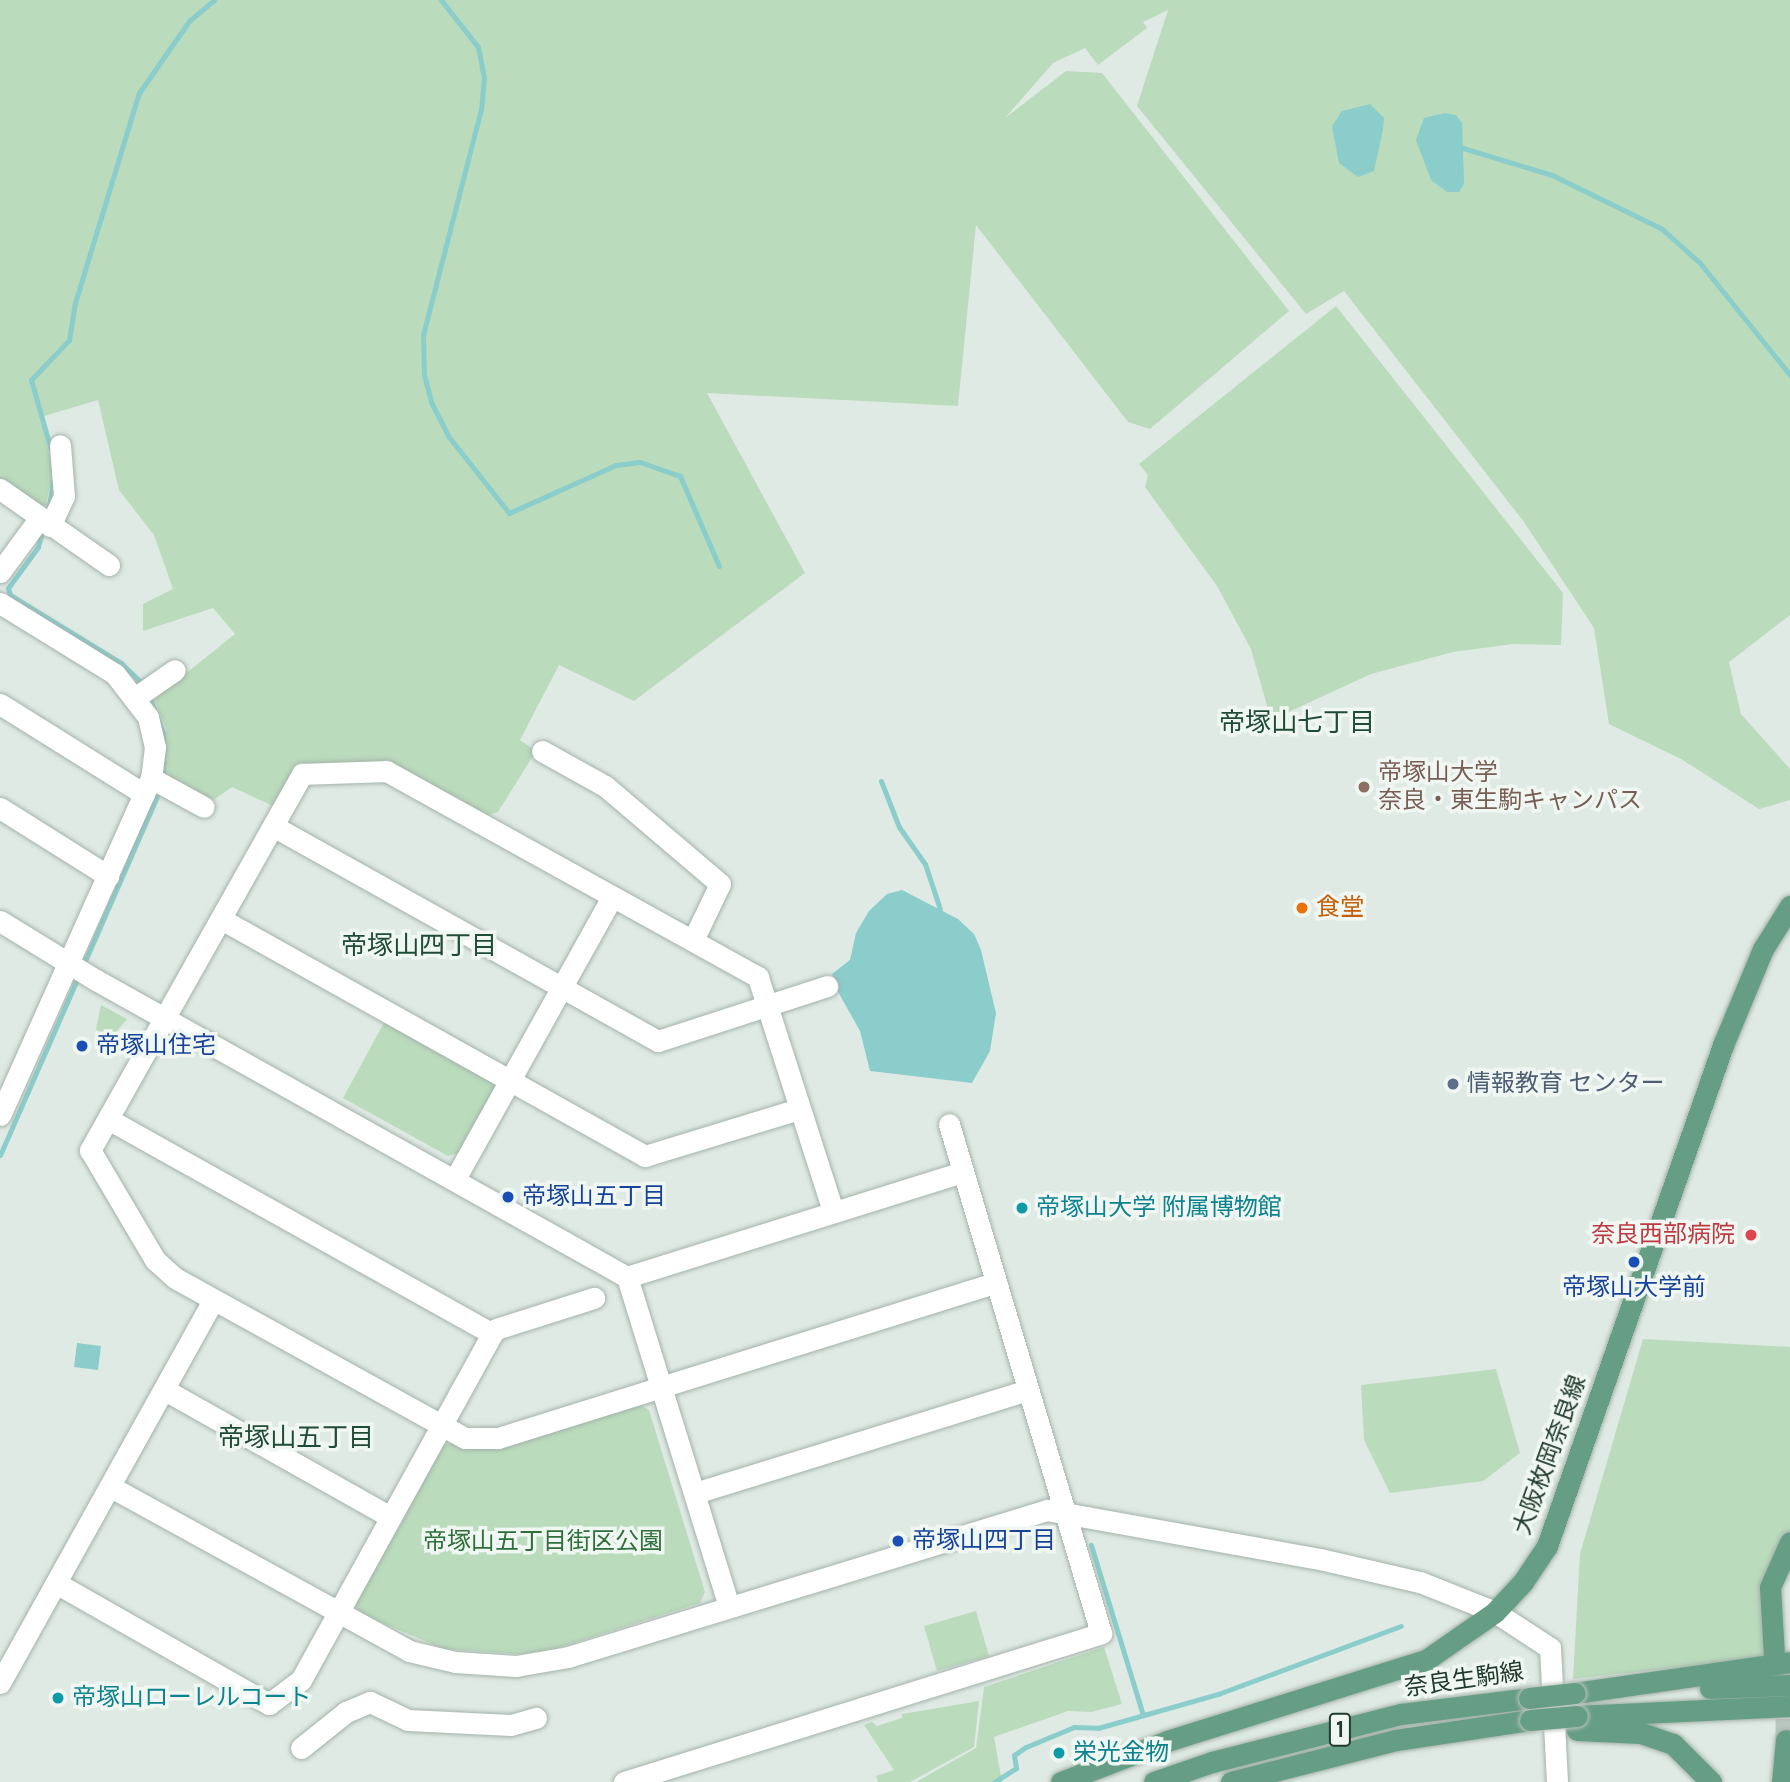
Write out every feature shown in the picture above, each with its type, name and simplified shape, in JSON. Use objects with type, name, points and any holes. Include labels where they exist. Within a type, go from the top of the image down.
[{"type":"main road","name":"大阪枚岡奈良線","points":[[1061,1782],[1167,1741],[1398,1672],[1462,1638],[1495,1612],[1547,1546],[1723,1045],[1763,949],[1790,906]]},
{"type":"main road","points":[[1783,1658],[1770,1587],[1790,1542]]},
{"type":"main road","points":[[1783,1658],[1781,1595],[1790,1575]]},
{"type":"main road","points":[[1575,1693],[1783,1658]]},
{"type":"main road","name":"奈良生駒線","points":[[1154,1782],[1212,1762],[1401,1714],[1575,1693],[1790,1685]]},
{"type":"main road","name":"奈良生駒線","points":[[1231,1782],[1396,1740],[1530,1726],[1790,1706]]},
{"type":"main road","points":[[1577,1723],[1640,1733],[1673,1744],[1710,1782]]},
{"type":"main road","points":[[1775,1782],[1782,1740],[1782,1782]]},
{"type":"street","points":[[0,572],[64,496],[60,445]]},
{"type":"street","points":[[0,489],[109,565]]},
{"type":"street","points":[[0,603],[115,674],[148,717],[155,747],[148,786],[0,1115]]},
{"type":"street","points":[[136,698],[174,670]]},
{"type":"street","points":[[0,704],[148,786],[204,807]]},
{"type":"street","points":[[542,751],[605,786],[720,884],[693,940]]},
{"type":"street","points":[[833,1211],[758,977],[386,771],[302,774],[90,1150],[155,1260],[175,1278],[465,1438],[498,1438],[994,1283]]},
{"type":"street","points":[[0,808],[108,876]]},
{"type":"street","points":[[272,826],[658,1041],[768,1008],[827,986]]},
{"type":"street","points":[[454,1179],[612,897]]},
{"type":"street","points":[[221,919],[645,1156],[799,1109]]},
{"type":"street","points":[[0,921],[69,965],[627,1277],[729,1606]]},
{"type":"street","points":[[108,1119],[492,1334]]},
{"type":"street","points":[[624,1782],[671,1775],[1101,1633],[994,1283],[949,1124]]},
{"type":"street","points":[[627,1277],[962,1172]]},
{"type":"street","points":[[56,1583],[269,1704],[301,1680],[496,1328],[594,1298]]},
{"type":"street","points":[[0,1683],[213,1300]]},
{"type":"street","points":[[165,1390],[390,1517]]},
{"type":"street","points":[[695,1493],[1027,1390]]},
{"type":"street","points":[[111,1487],[337,1614],[409,1651],[455,1662],[516,1666],[568,1657],[1046,1510],[1372,1571],[1420,1582],[1495,1612],[1550,1648],[1558,1782]]},
{"type":"street","points":[[301,1748],[346,1712],[370,1702],[408,1720],[511,1725],[536,1718]]},
{"type":"green space","points":[[0,0],[1790,0],[1790,615],[1729,662],[1741,714],[1790,769],[1790,800],[1759,809],[1681,759],[1609,724],[1594,628],[1524,522],[1344,291],[1306,314],[1137,106],[1168,10],[1143,22],[1147,28],[1098,65],[1085,48],[1053,63],[1005,118],[1066,71],[1102,73],[1289,311],[1150,429],[1128,422],[976,225],[958,406],[707,393],[805,573],[634,701],[559,665],[520,740],[536,751],[498,812],[485,816],[388,762],[296,764],[273,806],[232,787],[209,803],[166,781],[166,729],[154,699],[235,634],[213,608],[143,631],[143,604],[173,589],[154,535],[119,490],[98,400],[41,417],[53,472],[46,505],[41,509],[0,478]]},
{"type":"green space","points":[[1336,306],[1563,593],[1561,645],[1513,644],[1453,652],[1371,674],[1271,720],[1251,649],[1217,586],[1145,487],[1148,475],[1139,464]]},
{"type":"green space","points":[[101,1005],[127,1019],[113,1036],[105,1037],[96,1029]]},
{"type":"green space","points":[[386,1019],[491,1078],[496,1091],[461,1152],[448,1156],[343,1098]]},
{"type":"green space","points":[[1643,1339],[1790,1347],[1790,1538],[1768,1572],[1769,1657],[1573,1679],[1580,1554]]},
{"type":"green space","points":[[1496,1369],[1520,1453],[1483,1481],[1390,1493],[1364,1440],[1361,1385]]},
{"type":"green space","name":"帝塚山五丁目街区公園","points":[[636,1403],[649,1410],[705,1592],[700,1603],[551,1650],[520,1654],[444,1649],[359,1613],[354,1600],[440,1446]]},
{"type":"green space","points":[[976,1611],[989,1656],[937,1671],[924,1626]]},
{"type":"green space","points":[[1104,1647],[1122,1704],[1091,1712],[1068,1711],[994,1737],[1002,1782],[916,1782],[976,1748],[984,1687]]},
{"type":"green space","points":[[979,1701],[974,1747],[910,1782],[878,1782],[876,1776],[894,1770],[864,1725],[872,1722],[877,1726],[902,1718],[902,1714]]},
{"type":"water","points":[[1370,104],[1384,118],[1383,129],[1374,171],[1358,177],[1339,163],[1332,126],[1342,111]]},
{"type":"water","points":[[1445,113],[1456,115],[1462,123],[1464,184],[1459,192],[1447,192],[1431,180],[1416,140],[1424,118]]},
{"type":"water","points":[[902,890],[958,919],[974,934],[981,950],[996,1013],[990,1051],[972,1083],[870,1071],[860,1031],[837,990],[832,974],[850,960],[856,933],[869,911],[887,894]]},
{"type":"water","points":[[77,1343],[101,1346],[98,1370],[74,1367]]},
{"type":"waterway","points":[[51,450],[31,380],[69,340],[75,303],[139,93],[189,21],[214,0]]},
{"type":"waterway","points":[[441,0],[478,47],[484,77],[481,109],[423,335],[424,375],[432,404],[449,437],[509,513],[616,465],[640,462],[680,476],[719,566]]},
{"type":"waterway","points":[[1463,148],[1552,175],[1662,229],[1700,263],[1790,375]]},
{"type":"waterway","points":[[49,506],[53,481]]},
{"type":"waterway","points":[[43,529],[38,547],[8,588],[10,595],[121,663],[143,684]]},
{"type":"waterway","points":[[148,693],[163,733],[163,778]]},
{"type":"waterway","points":[[881,781],[899,827],[925,864],[940,909]]},
{"type":"waterway","points":[[82,968],[161,787]]},
{"type":"waterway","points":[[0,1155],[78,977]]},
{"type":"waterway","points":[[1091,1545],[1143,1715]]},
{"type":"waterway","points":[[994,1782],[1016,1768],[1014,1755],[1026,1747],[1074,1727],[1098,1728],[1218,1694],[1401,1626]]},
{"type":"tunnel","points":[[1786,1688],[1786,1740]]},
{"type":"place","name":"帝塚山大学 奈良・東生駒キャンパス","points":[[1364,787]]},
{"type":"place","name":"食堂","points":[[1302,908]]},
{"type":"place","name":"帝塚山住宅","points":[[82,1046]]},
{"type":"place","name":"情報教育 センター","points":[[1453,1084]]},
{"type":"place","name":"帝塚山五丁目","points":[[508,1197]]},
{"type":"place","name":"帝塚山大学 附属博物館","points":[[1022,1208]]},
{"type":"place","name":"奈良西部病院","points":[[1751,1235]]},
{"type":"place","name":"帝塚山大学前","points":[[1634,1262]]},
{"type":"place","name":"帝塚山四丁目","points":[[898,1541]]},
{"type":"place","name":"帝塚山ローレルコート","points":[[58,1698]]},
{"type":"place","name":"栄光金物","points":[[1059,1753]]},
{"type":"district","name":"帝塚山七丁目","points":[[1297,723]]},
{"type":"district","name":"帝塚山四丁目","points":[[419,946]]},
{"type":"district","name":"帝塚山五丁目","points":[[296,1438]]}]
